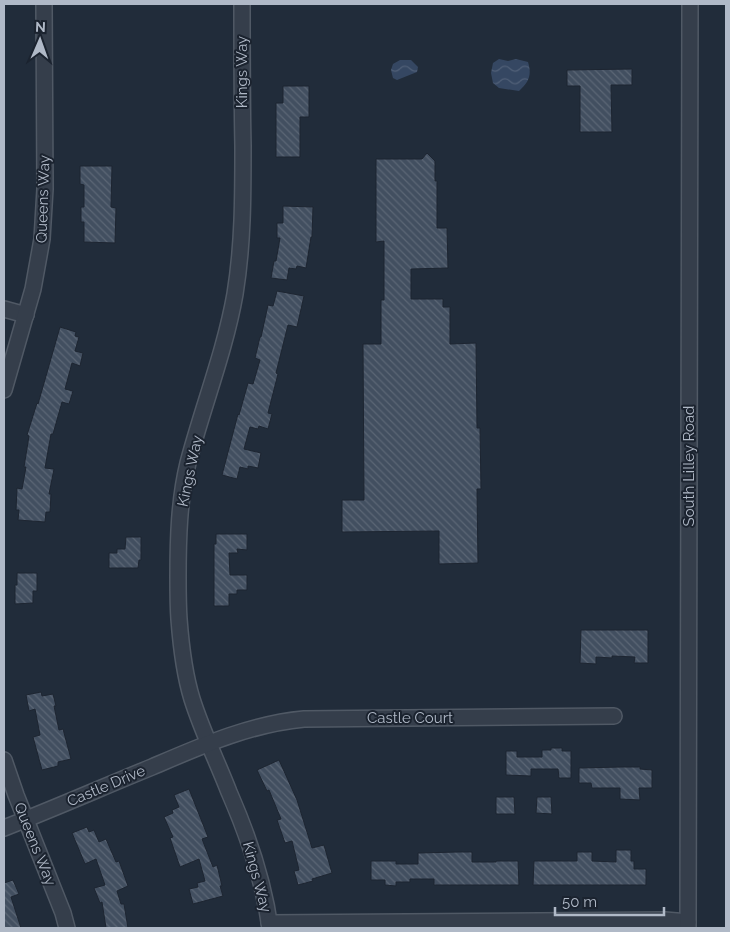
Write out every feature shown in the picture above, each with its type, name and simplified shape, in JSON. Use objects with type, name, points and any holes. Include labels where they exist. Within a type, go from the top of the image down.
[{"type":"street","name":"Queens Way","points":[[4,390],[33,289],[42,239],[44,214],[44,4]]},
{"type":"street","name":"Kings Way","points":[[242,4],[243,185],[239,268],[226,333],[188,464],[182,497],[178,538],[178,617],[182,654],[192,699],[246,837],[260,880],[269,926]]},
{"type":"street","name":"South Lilley Road","points":[[688,925],[690,4]]},
{"type":"street","points":[[4,308],[26,315]]},
{"type":"street","name":"Castle Court","points":[[209,743],[257,727],[304,718],[614,716]]},
{"type":"street","name":"Castle Drive","points":[[4,828],[209,743]]},
{"type":"street","name":"Queens Way","points":[[4,760],[67,928]]},
{"type":"street","points":[[269,926],[665,920],[688,925]]},
{"type":"water","points":[[499,59],[508,61],[516,59],[528,62],[529,78],[519,91],[499,88],[493,83],[491,73],[493,63]]},
{"type":"water","points":[[400,60],[411,60],[418,67],[417,72],[397,80],[393,78],[391,70],[393,64]]},
{"type":"building","points":[[632,69],[632,85],[611,85],[612,132],[580,132],[580,86],[567,86],[567,70]]},
{"type":"building","points":[[283,86],[309,86],[309,117],[300,117],[300,157],[276,157],[276,103],[283,103]]},
{"type":"building","points":[[427,153],[435,161],[437,228],[447,228],[448,268],[411,269],[411,299],[443,299],[443,307],[450,307],[450,344],[476,343],[477,428],[480,428],[481,489],[477,489],[478,563],[439,564],[439,531],[342,532],[342,500],[364,500],[363,344],[381,344],[381,300],[384,300],[384,241],[376,242],[376,159],[422,159]]},
{"type":"building","points":[[80,166],[112,166],[111,207],[116,208],[115,243],[84,242],[84,222],[81,222],[81,207],[84,207],[84,185],[80,184]]},
{"type":"building","points":[[283,206],[313,207],[312,237],[306,268],[297,266],[296,269],[289,268],[287,280],[271,278],[280,238],[277,238],[277,223],[283,223]]},
{"type":"building","points":[[277,291],[304,296],[297,327],[288,325],[268,413],[272,414],[268,429],[259,426],[258,429],[250,427],[244,449],[261,453],[258,468],[248,466],[248,469],[240,467],[237,479],[222,475],[248,383],[253,384],[260,360],[255,358],[268,305],[273,306]]},
{"type":"building","points":[[60,327],[76,332],[75,336],[79,337],[75,351],[83,353],[80,366],[72,363],[65,389],[73,391],[69,404],[62,402],[53,434],[51,434],[45,468],[54,469],[49,494],[51,494],[50,512],[46,512],[45,522],[18,520],[19,510],[16,510],[17,488],[22,489],[29,436],[27,435]]},
{"type":"building","points":[[216,534],[247,534],[247,550],[237,549],[238,553],[229,553],[230,575],[247,575],[247,590],[237,590],[237,594],[229,594],[229,606],[214,606],[214,544],[216,544]]},
{"type":"building","points":[[126,537],[141,537],[141,560],[139,560],[138,568],[109,568],[109,553],[117,553],[117,549],[125,549]]},
{"type":"building","points":[[17,573],[37,573],[37,591],[33,591],[33,603],[15,604]]},
{"type":"building","points":[[581,630],[648,630],[648,663],[634,663],[635,657],[612,656],[612,658],[596,657],[596,664],[580,663]]},
{"type":"building","points":[[41,692],[42,696],[53,694],[59,730],[63,729],[71,759],[58,762],[58,766],[42,770],[33,737],[40,735],[35,709],[29,711],[26,695]]},
{"type":"building","points":[[551,748],[562,748],[562,751],[571,751],[571,778],[559,778],[558,769],[531,769],[531,776],[506,775],[506,751],[517,751],[517,757],[542,757],[542,750],[551,750]]},
{"type":"building","points":[[279,760],[297,800],[312,848],[324,845],[332,873],[298,885],[294,871],[299,870],[292,841],[285,843],[277,820],[281,819],[269,790],[267,791],[257,770]]},
{"type":"building","points":[[640,767],[640,769],[652,770],[652,788],[639,788],[640,800],[620,799],[620,788],[592,788],[591,783],[579,783],[579,768]]},
{"type":"building","points":[[189,789],[208,837],[202,839],[213,867],[217,865],[223,896],[193,904],[189,889],[198,887],[197,883],[205,881],[199,859],[180,867],[170,838],[173,837],[164,817],[173,813],[172,810],[179,807],[174,795]]},
{"type":"building","points":[[496,797],[514,797],[515,814],[496,814]]},
{"type":"building","points":[[537,797],[551,797],[552,814],[536,813]]},
{"type":"building","points":[[87,827],[89,832],[94,830],[99,842],[106,839],[116,862],[119,861],[128,886],[117,891],[121,904],[124,904],[128,928],[106,928],[102,902],[100,903],[94,888],[105,885],[96,859],[85,864],[72,833]]},
{"type":"building","points":[[616,850],[631,850],[631,861],[634,861],[634,869],[646,869],[646,885],[533,885],[534,861],[577,861],[577,852],[592,852],[592,861],[616,862]]},
{"type":"building","points":[[472,852],[472,862],[518,861],[519,885],[434,885],[434,879],[410,879],[410,882],[396,882],[396,886],[385,885],[385,880],[371,880],[371,861],[396,861],[396,864],[418,864],[418,853]]},
{"type":"building","points":[[13,880],[19,894],[11,897],[21,928],[4,928],[4,883]]}]
